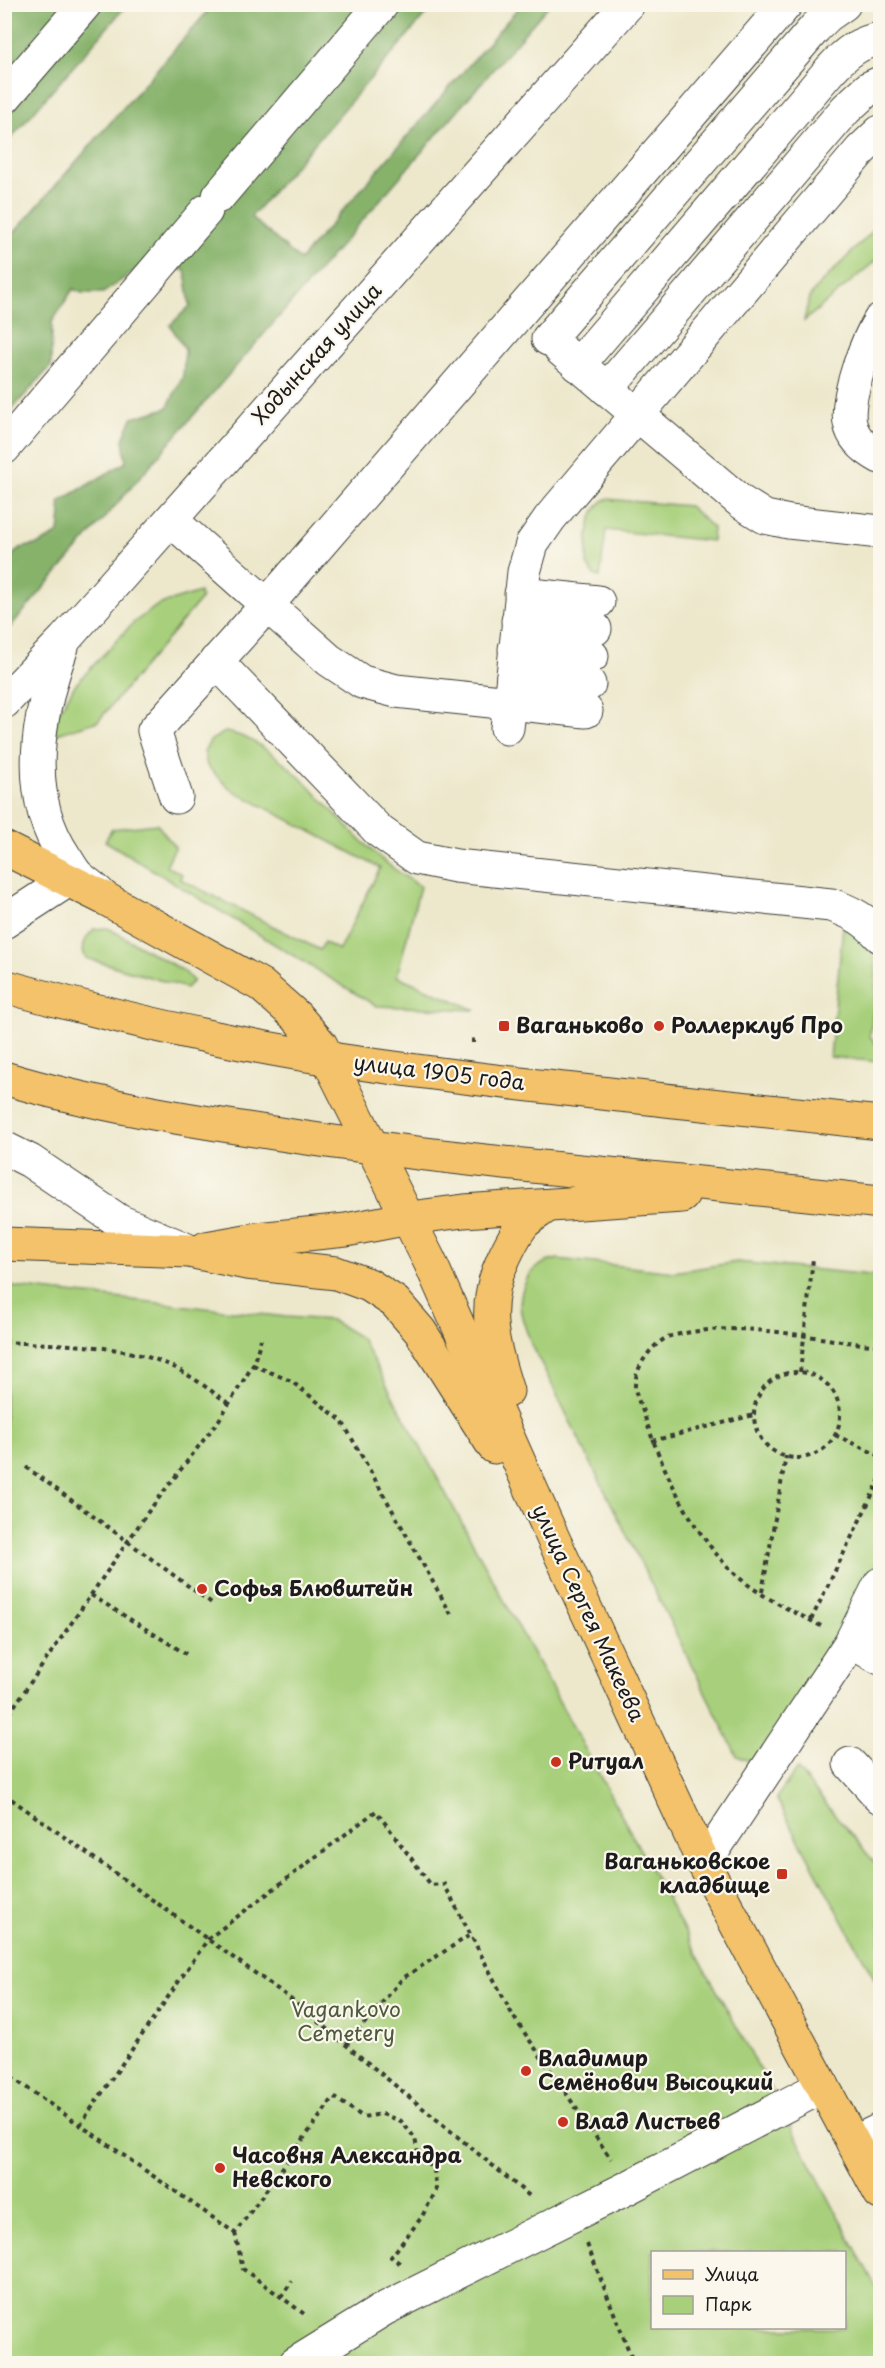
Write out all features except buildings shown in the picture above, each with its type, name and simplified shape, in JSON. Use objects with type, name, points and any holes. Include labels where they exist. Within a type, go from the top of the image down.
[{"type":"main road","name":"улица Сергея Макеева","points":[[4,848],[106,899],[261,985],[296,1016],[321,1045],[409,1218],[552,1536],[704,1864],[823,2086],[867,2136],[880,2193]]},
{"type":"main road","name":"улица 1905 года","points":[[4,986],[178,1030],[330,1059],[501,1081],[880,1123]]},
{"type":"main road","points":[[4,1078],[30,1086],[180,1119],[374,1149],[880,1202]]},
{"type":"main road","points":[[189,1251],[257,1239],[346,1230],[409,1218],[464,1211],[788,1191]]},
{"type":"main road","points":[[547,1206],[525,1223],[511,1243],[496,1275],[489,1316],[494,1349],[552,1536]]},
{"type":"main road","points":[[4,1244],[189,1251],[247,1263],[336,1273],[369,1285],[395,1302],[420,1331],[552,1536]]},
{"type":"street","points":[[4,98],[86,4]]},
{"type":"street","points":[[4,448],[382,4]]},
{"type":"street","name":"Ходынская улица","points":[[4,702],[64,640],[628,4]]},
{"type":"street","points":[[176,797],[154,731],[267,605],[786,4]]},
{"type":"street","points":[[548,339],[815,28],[844,4]]},
{"type":"street","points":[[578,364],[831,69],[854,48],[868,41],[880,39]]},
{"type":"street","points":[[607,390],[846,109],[869,88],[880,83]]},
{"type":"street","points":[[514,662],[524,572],[532,544],[550,518],[637,415],[861,150],[880,132]]},
{"type":"street","points":[[518,314],[741,502],[765,517],[789,522],[880,532]]},
{"type":"street","points":[[880,320],[863,353],[849,410],[850,426],[857,439],[868,451],[880,457]]},
{"type":"street","points":[[171,519],[329,660],[362,682],[396,691],[430,708],[514,662],[592,656]]},
{"type":"street","points":[[64,640],[42,711],[38,768],[41,802],[58,846],[77,875],[106,899]]},
{"type":"street","points":[[514,662],[592,656]]},
{"type":"street","points":[[514,662],[592,656]]},
{"type":"street","points":[[216,661],[379,831],[417,858],[467,867],[831,905],[852,912],[869,924],[880,936]]},
{"type":"street","points":[[4,895],[30,880],[48,877],[67,881]]},
{"type":"street","points":[[4,922],[67,881]]},
{"type":"street","points":[[13,1156],[119,1221],[189,1251]]},
{"type":"street","points":[[704,1864],[851,1642],[880,1584]]},
{"type":"street","points":[[851,1642],[880,1658]]},
{"type":"street","points":[[850,1764],[880,1797]]},
{"type":"street","points":[[295,2364],[384,2309],[568,2218],[823,2086]]},
{"type":"path","points":[[473,1034],[473,1044]]},
{"type":"path","points":[[800,1372],[806,1336],[813,1259]]},
{"type":"path","points":[[851,1642],[742,1581],[715,1551],[689,1513],[665,1471],[652,1441],[635,1388],[639,1366],[651,1351],[668,1337],[697,1331],[737,1330],[806,1336],[880,1347]]},
{"type":"path","points":[[4,1721],[128,1542],[219,1420],[253,1365],[261,1340]]},
{"type":"path","points":[[4,1342],[109,1349],[157,1360],[187,1374],[228,1403]]},
{"type":"path","points":[[253,1365],[291,1381],[342,1421],[451,1614]]},
{"type":"path","points":[[800,1372],[814,1375],[826,1383],[839,1407],[839,1421],[835,1435],[826,1446],[814,1454],[800,1457],[786,1456],[774,1451],[763,1441],[756,1429],[754,1415],[756,1401],[763,1388],[786,1373],[800,1372]]},
{"type":"path","points":[[652,1441],[754,1415]]},
{"type":"path","points":[[835,1435],[880,1456]]},
{"type":"path","points":[[762,1592],[786,1456]]},
{"type":"path","points":[[26,1467],[213,1604]]},
{"type":"path","points":[[811,1620],[880,1479]]},
{"type":"path","points":[[91,1595],[186,1654]]},
{"type":"path","points":[[4,1794],[283,1993],[568,2218],[634,2364]]},
{"type":"path","points":[[80,2125],[208,1939],[376,1811],[431,1885],[444,1884],[513,2016],[629,2187]]},
{"type":"path","points":[[346,2045],[403,1978],[471,1935]]},
{"type":"path","points":[[4,2072],[236,2233],[243,2269],[338,2338]]},
{"type":"path","points":[[236,2233],[334,2097],[363,2117],[382,2114],[401,2121],[415,2138],[418,2154],[434,2169],[436,2191],[421,2218],[391,2258],[433,2285]]},
{"type":"path","points":[[281,2297],[292,2281]]},
{"type":"green space","points":[[5,5],[127,5],[5,145]]},
{"type":"green space","points":[[199,5],[434,5],[251,217],[300,260],[521,5],[549,5],[5,633],[5,562],[20,548],[39,544],[59,533],[61,513],[59,502],[126,462],[123,439],[132,418],[167,408],[183,376],[185,349],[170,325],[190,306],[185,270],[139,268],[103,293],[82,293],[73,289],[52,322],[51,366],[5,417],[5,243],[207,12]]},
{"type":"green space","points":[[880,224],[880,257],[804,321],[809,298],[817,287]]},
{"type":"green space","points":[[606,499],[689,506],[713,528],[712,541],[606,530],[600,577],[594,575],[587,565],[589,528],[599,504]]},
{"type":"green space","points":[[200,592],[201,599],[98,721],[54,735],[57,715],[75,685],[133,623],[158,605]]},
{"type":"green space","points":[[225,732],[245,738],[283,762],[374,853],[420,886],[397,976],[476,1010],[376,1006],[105,841],[112,829],[157,824],[175,847],[166,866],[182,874],[180,879],[320,950],[324,942],[339,950],[380,868],[230,789],[207,766],[204,751],[211,740]]},
{"type":"green space","points":[[843,927],[867,942],[875,958],[876,980],[870,1036],[880,1050],[880,1062],[830,1057]]},
{"type":"green space","points":[[108,928],[184,971],[193,981],[186,988],[86,958],[83,946],[88,935],[94,929]]},
{"type":"green space","points":[[558,1259],[674,1272],[737,1262],[880,1276],[880,1558],[830,1652],[753,1763],[737,1756],[531,1343],[521,1311],[523,1288],[536,1268]]},
{"type":"green space","name":"Vagankovo Cemetery","points":[[5,1286],[331,1320],[361,1338],[781,2108],[880,2295],[880,2363],[5,2364]]},
{"type":"green space","points":[[797,1769],[880,1869],[880,1989],[776,1798]]},
{"type":"place","name":"Ваганьково","points":[[504,1026]]},
{"type":"place","name":"Роллерклуб Про","points":[[659,1026]]},
{"type":"place","name":"Софья Блювштейн","points":[[202,1589]]},
{"type":"place","name":"Ритуал","points":[[556,1762]]},
{"type":"place","name":"Ваганьковское кладбище","points":[[782,1874]]},
{"type":"place","name":"Владимир Семёнович Высоцкий","points":[[526,2071]]},
{"type":"place","name":"Влад Листьев","points":[[563,2122]]},
{"type":"place","name":"Часовня Александра Невского","points":[[220,2168]]}]
